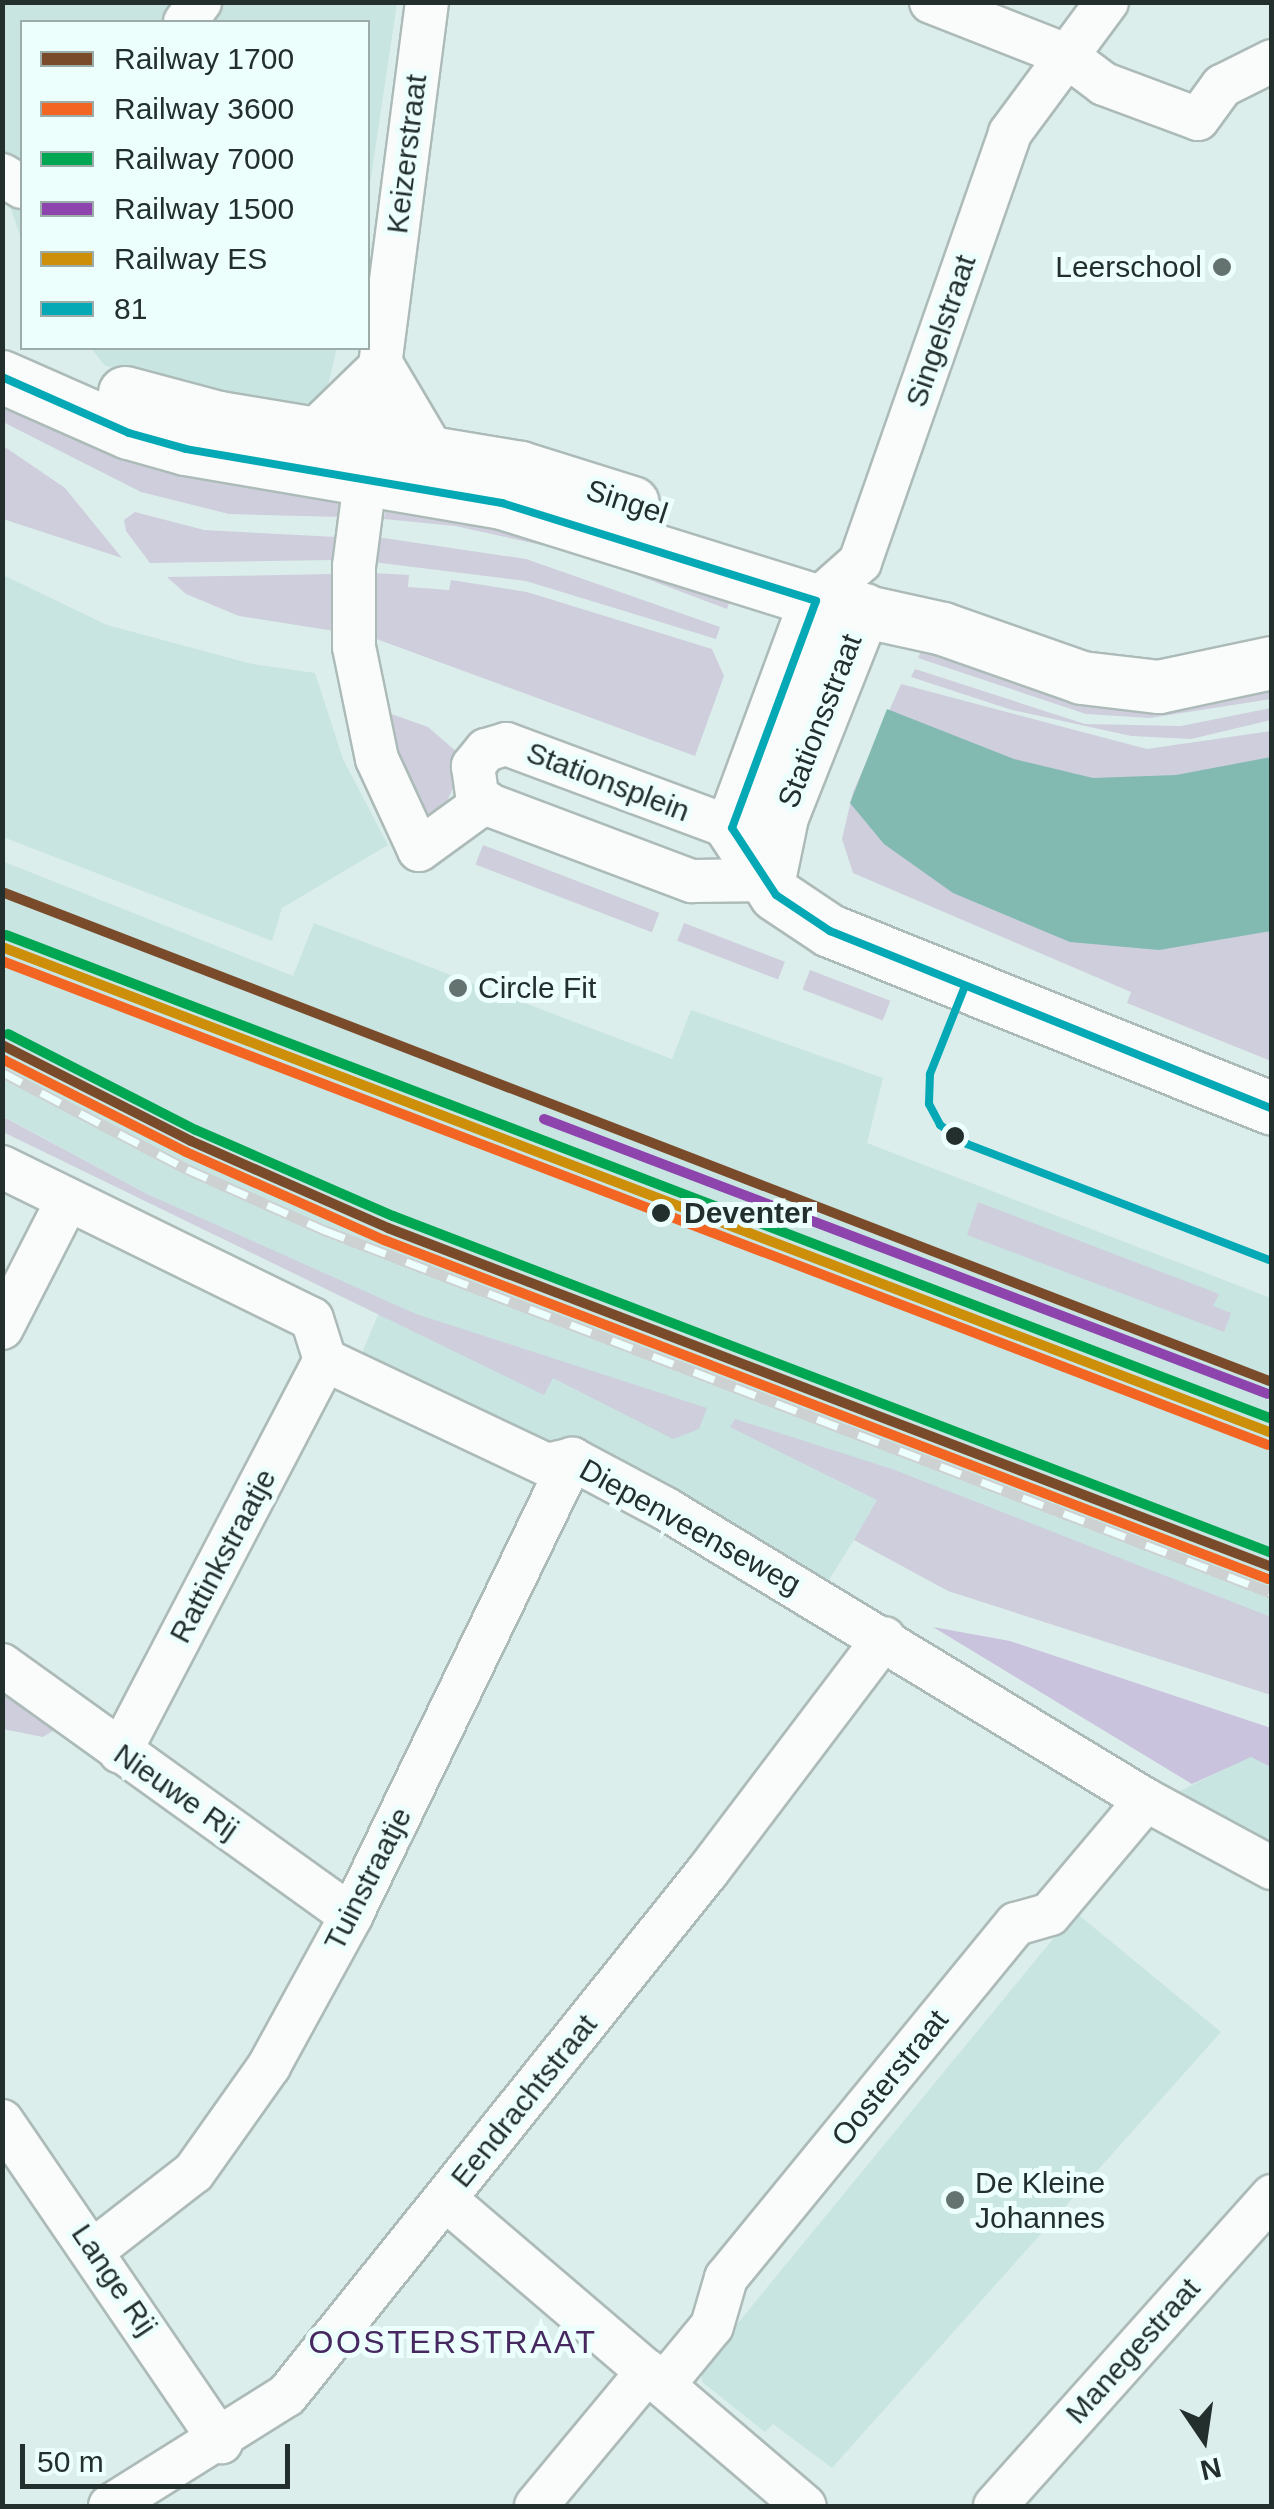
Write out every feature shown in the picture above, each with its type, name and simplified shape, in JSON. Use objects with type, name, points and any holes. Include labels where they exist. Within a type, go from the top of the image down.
[{"type":"street","name":"Keizerstraat","points":[[368,460],[426,2]]},
{"type":"street","points":[[931,2],[1064,54],[1104,84],[1198,119],[1222,86],[1272,60]]},
{"type":"street","name":"Singelstraat","points":[[844,589],[1010,133],[1064,54],[1107,2]]},
{"type":"street","points":[[24,350],[160,406],[314,432],[368,460]]},
{"type":"street","points":[[226,458],[314,432],[382,365],[430,448]]},
{"type":"street","points":[[2,377],[129,433],[226,458],[368,460]]},
{"type":"street","name":"Singel","points":[[368,460],[430,448],[521,468],[656,511],[943,629],[1082,678],[1131,687],[1188,684],[1272,663]]},
{"type":"street","points":[[368,460],[354,566],[354,646],[366,719],[390,794],[419,850],[485,802],[692,882],[769,880]]},
{"type":"street","name":"Singel","points":[[368,460],[561,518],[844,589]]},
{"type":"street","name":"Stationsstraat","points":[[732,828],[844,589]]},
{"type":"street","name":"Stationsstraat","points":[[769,880],[782,817],[844,589]]},
{"type":"street","name":"Stationsplein","points":[[485,802],[473,786],[473,766],[486,750],[506,744],[732,828]]},
{"type":"street","points":[[732,828],[776,895],[805,920],[1272,1109]]},
{"type":"street","points":[[2,1167],[312,1319],[325,1360]]},
{"type":"street","points":[[2,1328],[67,1201]]},
{"type":"street","name":"Diepenveenseweg","points":[[325,1360],[547,1465],[572,1459],[884,1638],[1146,1800],[1272,1868]]},
{"type":"street","name":"Rattinkstraatje","points":[[120,1752],[325,1360]]},
{"type":"street","name":"Tuinstraatje","points":[[95,2249],[194,2172],[269,2066],[351,1916],[572,1459]]},
{"type":"street","name":"Eendrachtstraat","points":[[110,2506],[221,2442],[287,2395],[708,1872],[884,1638]]},
{"type":"street","name":"Nieuwe Rij","points":[[2,1666],[351,1916]]},
{"type":"street","name":"Oosterstraat","points":[[536,2506],[656,2377],[712,2326],[726,2278],[1003,1939],[1016,1924],[1050,1914],[1146,1800]]},
{"type":"street","name":"Lange Rij","points":[[2,2121],[95,2249],[221,2442]]},
{"type":"street","name":"Manegestraat","points":[[995,2506],[1272,2196]]},
{"type":"street","points":[[445,2199],[805,2506]]},
{"type":"shaded area","points":[[2,3],[397,3],[370,184],[370,20],[20,20],[20,236],[3,185]]},
{"type":"shaded area","points":[[93,350],[337,350],[323,406],[215,404],[104,365]]},
{"type":"shaded area","points":[[3,394],[345,490],[341,517],[229,514],[141,492],[3,422]]},
{"type":"shaded area","points":[[2,445],[65,488],[122,558],[3,519]]},
{"type":"shaded area","points":[[388,494],[733,594],[727,609],[578,553],[455,526],[384,519]]},
{"type":"shaded area","points":[[135,512],[204,530],[337,537],[333,560],[150,563],[126,531],[124,520]]},
{"type":"shaded area","points":[[377,537],[526,559],[720,627],[716,639],[526,581],[373,562]]},
{"type":"shaded area","points":[[373,573],[409,575],[408,587],[449,590],[451,580],[527,592],[712,649],[724,676],[695,756],[371,637]]},
{"type":"shaded area","points":[[332,574],[334,631],[239,616],[186,594],[167,577]]},
{"type":"shaded area","points":[[3,575],[107,625],[252,664],[315,673],[343,759],[388,845],[282,908],[272,941],[3,837]]},
{"type":"shaded area","points":[[925,642],[1271,682],[1271,699],[1150,718],[1086,714],[918,658]]},
{"type":"shaded area","points":[[915,669],[1085,724],[1181,726],[1271,708],[1271,720],[1191,739],[1131,736],[1012,710],[911,677]]},
{"type":"shaded area","points":[[901,684],[1147,749],[1271,731],[1271,1061],[1127,1003],[1131,992],[853,873],[842,839],[853,792]]},
{"type":"shaded area","points":[[386,712],[428,727],[458,753],[458,778],[434,828],[396,749]]},
{"type":"shaded area","points":[[483,845],[659,913],[652,932],[475,865]]},
{"type":"shaded area","points":[[2,861],[293,976],[314,923],[672,1059],[691,1010],[883,1078],[867,1143],[1271,1298],[1271,1636],[878,1501],[829,1580],[564,1436],[554,1451],[361,1355],[384,1301],[147,1194],[3,1116]]},
{"type":"shaded area","points":[[684,923],[785,962],[778,979],[677,941]]},
{"type":"shaded area","points":[[810,970],[890,1001],[883,1020],[802,990]]},
{"type":"shaded area","points":[[2,1116],[147,1194],[416,1314],[707,1408],[699,1429],[673,1439],[553,1378],[544,1395],[3,1132]]},
{"type":"shaded area","points":[[978,1202],[1219,1294],[1213,1306],[1231,1313],[1224,1332],[967,1235]]},
{"type":"shaded area","points":[[735,1419],[892,1469],[1271,1617],[1271,1695],[948,1591],[854,1540],[877,1500],[730,1427]]},
{"type":"shaded area","points":[[933,1627],[1010,1641],[1271,1728],[1271,1767],[1251,1757],[1192,1784]]},
{"type":"shaded area","points":[[2,1685],[62,1725],[43,1737],[3,1729]]},
{"type":"shaded area","points":[[1251,1756],[1271,1767],[1271,1851],[1172,1795]]},
{"type":"shaded area","name":"De Kleine Johannes","points":[[1075,1912],[1221,2032],[832,2468],[773,2424],[765,2432],[702,2382],[701,2368]]},
{"type":"water","points":[[887,709],[1014,759],[1093,778],[1176,775],[1271,757],[1271,931],[1159,950],[1070,942],[953,893],[884,844],[850,803]]},
{"type":"railway","points":[[2,1072],[187,1169],[324,1230],[1272,1593]]},
{"type":"rail line","name":"1700","points":[[2,892],[1272,1382]]},
{"type":"rail line","name":"7000","points":[[6,935],[1272,1419]]},
{"type":"rail line","name":"ES","points":[[2,947],[1272,1433]]},
{"type":"rail line","name":"3600","points":[[2,961],[1268,1445]]},
{"type":"rail line","name":"7000","points":[[8,1034],[196,1130],[393,1216],[1272,1553]]},
{"type":"rail line","name":"1700","points":[[2,1045],[191,1141],[388,1228],[1272,1567]]},
{"type":"rail line","name":"3600","points":[[2,1059],[186,1152],[384,1240],[1268,1579]]},
{"type":"rail line","name":"1500","points":[[544,1119],[1268,1394]]},
{"type":"transit line","name":"81","points":[[2,377],[129,433],[186,449],[502,503],[816,601],[732,828],[776,895],[830,931],[1272,1109]]},
{"type":"transit line","name":"81","points":[[965,986],[930,1074],[929,1104],[940,1125],[967,1144],[1272,1261]]},
{"type":"place","name":"Leerschool","points":[[1222,267]]},
{"type":"place","name":"Circle Fit","points":[[458,988]]},
{"type":"place","name":"Deventer","points":[[661,1213]]},
{"type":"place","name":"De Kleine Johannes","points":[[955,2200]]},
{"type":"district","name":"OOSTERSTRAAT","points":[[453,2342]]}]
